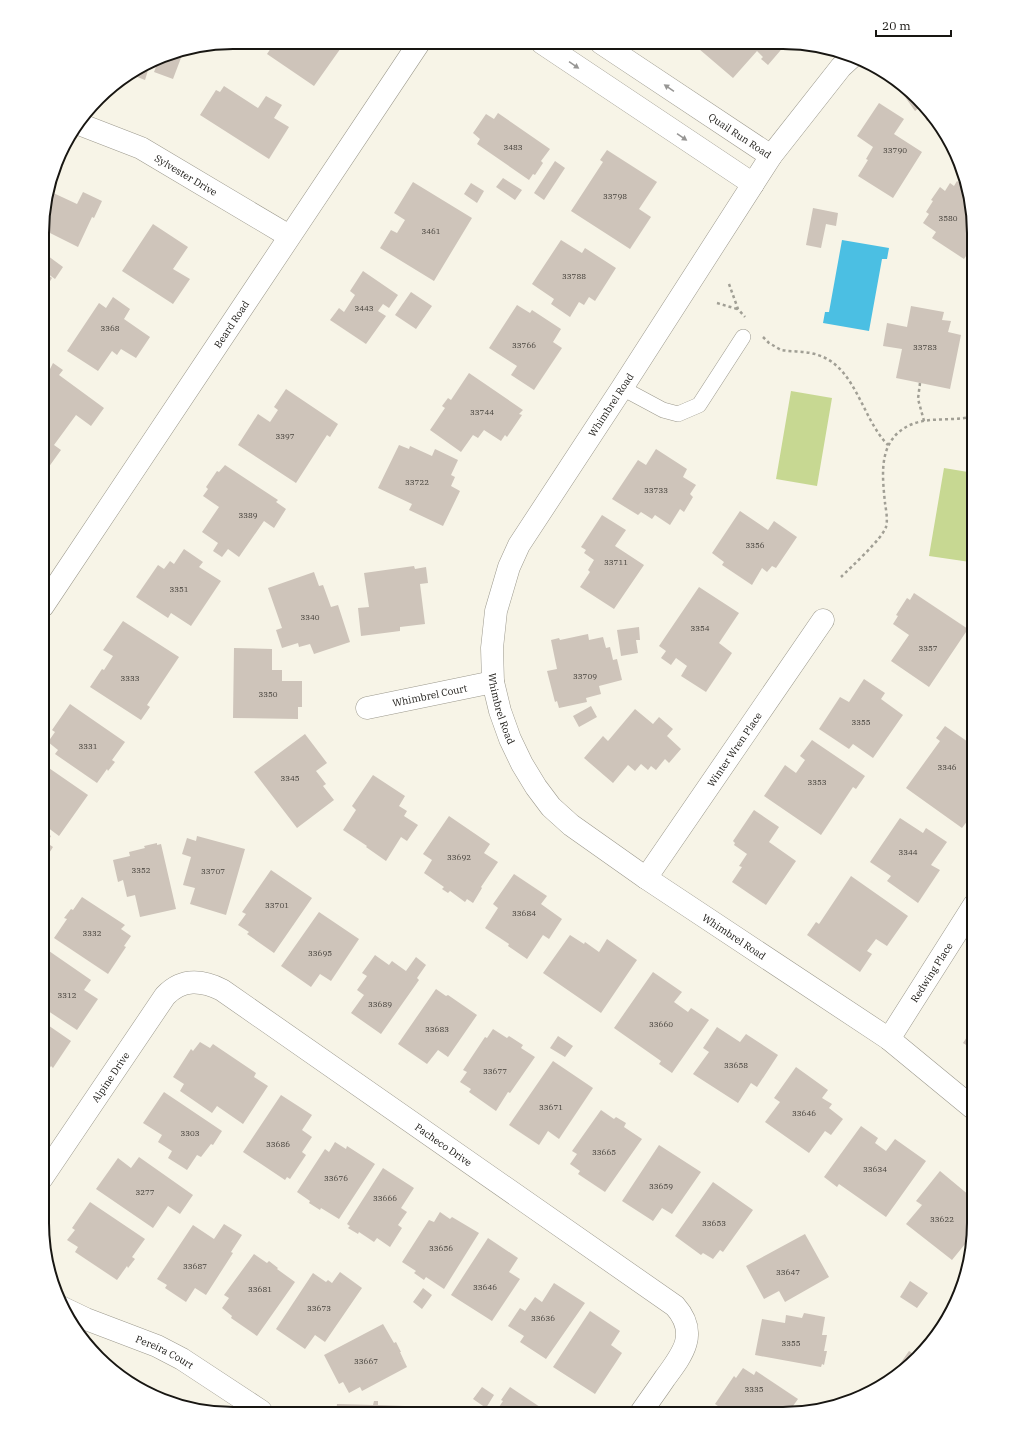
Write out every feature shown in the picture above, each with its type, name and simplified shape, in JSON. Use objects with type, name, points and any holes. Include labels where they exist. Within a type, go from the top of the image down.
[{"type":"street","name":"Beard Road","points":[[49,597],[414,49]]},
{"type":"street","points":[[551,49],[753,184]]},
{"type":"street","name":"Quail Run Road","points":[[610,49],[771,156],[841,67],[848,61]]},
{"type":"street","name":"Sylvester Drive","points":[[84,126],[141,148],[289,236]]},
{"type":"street","name":"Whimbrel Road","points":[[771,156],[519,545],[509,567],[498,604],[492,648],[493,682],[500,711],[510,739],[522,764],[536,787],[551,807],[571,824],[646,878],[888,1040],[967,1104]]},
{"type":"street","name":"Winter Wren Place","points":[[646,878],[823,620]]},
{"type":"street","name":"Whimbrel Court","points":[[367,708],[493,682]]},
{"type":"street","name":"Redwing Place","points":[[888,1040],[967,916]]},
{"type":"street","name":"Pacheco Drive","points":[[185,983],[192,981],[202,982],[213,985],[222,990],[670,1302],[682,1314],[687,1329],[687,1339],[679,1359],[645,1407]]},
{"type":"street","name":"Alpine Drive","points":[[49,1168],[165,996],[170,991],[185,983]]},
{"type":"street","name":"Pereira Court","points":[[73,1313],[158,1346],[182,1359],[255,1407]]},
{"type":"lane","points":[[622,388],[663,410],[678,414],[699,405],[743,337]]},
{"type":"path","points":[[729,284],[738,309],[748,320]]},
{"type":"path","points":[[717,303],[738,309]]},
{"type":"path","points":[[758,332],[769,344],[776,348],[817,355],[839,367],[856,393],[875,429],[888,445]]},
{"type":"path","points":[[920,383],[918,399],[924,421]]},
{"type":"path","points":[[841,577],[885,530],[886,519],[883,470],[888,445],[902,429],[914,423],[967,417]]},
{"type":"green space","points":[[791,391],[832,398],[817,486],[776,479]]},
{"type":"green space","points":[[944,468],[967,472],[967,562],[929,556]]},
{"type":"water","points":[[842,240],[889,248],[887,259],[882,259],[869,331],[823,323],[825,312],[829,312]]},
{"type":"building","points":[[270,49],[340,49],[314,86],[267,54]]},
{"type":"building","points":[[699,49],[782,49],[768,65],[761,59],[763,57],[757,51],[733,78]]},
{"type":"building","points":[[182,56],[173,79],[154,72],[156,66]]},
{"type":"building","points":[[148,70],[145,80],[136,77]]},
{"type":"building","points":[[224,86],[258,108],[266,96],[282,105],[274,118],[289,127],[269,159],[200,115],[216,90],[220,92]]},
{"type":"building","points":[[903,94],[918,109],[915,111]]},
{"type":"building","points":[[879,103],[904,119],[894,134],[922,152],[893,198],[858,176],[868,160],[866,159],[873,147],[857,136]]},
{"type":"building","points":[[498,113],[550,149],[541,161],[543,163],[535,175],[533,174],[529,180],[477,144],[480,139],[473,133],[486,114],[494,119]]},
{"type":"building","points":[[607,150],[657,182],[639,209],[651,217],[630,249],[571,211],[603,162],[600,160]]},
{"type":"building","points":[[555,161],[565,168],[544,200],[534,193]]},
{"type":"building","points":[[503,178],[522,190],[515,200],[496,187]]},
{"type":"building","points":[[957,181],[960,183],[967,221],[967,254],[964,259],[932,238],[936,232],[923,223],[929,214],[926,212],[933,201],[931,200],[940,187],[945,191],[950,183],[954,186]]},
{"type":"building","points":[[413,182],[472,218],[434,281],[380,248],[391,230],[397,233],[405,220],[394,213]]},
{"type":"building","points":[[471,183],[484,191],[477,203],[464,194]]},
{"type":"building","points":[[83,192],[102,201],[94,218],[92,217],[78,247],[49,232],[49,221],[54,193],[77,204]]},
{"type":"building","points":[[813,208],[838,213],[836,226],[826,224],[821,248],[806,245]]},
{"type":"building","points":[[153,224],[188,247],[173,269],[190,279],[173,304],[122,271]]},
{"type":"building","points":[[561,240],[582,253],[585,248],[616,268],[595,301],[589,297],[584,305],[579,302],[570,317],[551,304],[554,299],[532,284]]},
{"type":"building","points":[[49,257],[63,267],[55,279],[49,275]]},
{"type":"building","points":[[363,271],[398,295],[389,308],[383,304],[378,311],[386,316],[366,344],[330,320],[339,308],[344,312],[355,295],[350,291]]},
{"type":"building","points":[[49,276],[52,278],[49,283]]},
{"type":"building","points":[[411,292],[432,306],[416,329],[395,315]]},
{"type":"building","points":[[113,297],[130,309],[124,319],[150,337],[136,358],[121,349],[117,355],[112,351],[98,371],[67,351],[99,303],[106,308]]},
{"type":"building","points":[[517,305],[530,313],[532,310],[561,329],[553,342],[562,348],[534,390],[511,375],[517,366],[489,348]]},
{"type":"building","points":[[911,306],[944,312],[942,320],[951,321],[948,332],[961,335],[950,389],[896,378],[902,349],[883,346],[887,323],[907,327]]},
{"type":"building","points":[[53,363],[63,370],[59,375],[104,408],[91,426],[76,415],[54,445],[61,450],[49,467],[49,368]]},
{"type":"building","points":[[469,373],[523,410],[519,414],[522,415],[507,437],[505,435],[501,441],[484,430],[478,438],[473,435],[461,452],[430,430],[445,408],[442,406],[448,398],[451,400]]},
{"type":"building","points":[[286,389],[338,424],[330,437],[327,435],[296,483],[238,445],[258,414],[270,422],[278,410],[274,407]]},
{"type":"building","points":[[399,445],[409,449],[410,446],[432,456],[435,449],[458,460],[451,475],[455,477],[451,486],[460,491],[443,526],[409,510],[412,504],[378,488]]},
{"type":"building","points":[[656,449],[687,469],[683,477],[696,485],[690,494],[693,497],[684,512],[680,509],[670,525],[655,515],[652,519],[641,512],[638,515],[612,499],[638,460],[646,465]]},
{"type":"building","points":[[225,465],[278,500],[276,502],[286,509],[274,528],[264,521],[239,557],[228,549],[222,557],[213,551],[218,543],[202,532],[219,507],[203,496],[208,489],[206,487],[217,471],[219,472]]},
{"type":"building","points":[[740,511],[768,530],[774,521],[797,537],[776,568],[772,566],[767,572],[762,568],[752,585],[722,565],[724,562],[712,553]]},
{"type":"building","points":[[602,515],[626,530],[615,546],[644,565],[614,609],[580,587],[590,572],[588,570],[594,560],[584,553],[586,550],[581,547]]},
{"type":"building","points":[[184,549],[203,562],[199,567],[221,581],[191,626],[171,613],[168,618],[136,597],[158,565],[164,569],[170,561],[174,564]]},
{"type":"building","points":[[414,566],[415,569],[426,567],[428,583],[420,584],[425,624],[400,627],[400,631],[361,636],[358,608],[369,607],[364,573]]},
{"type":"building","points":[[314,572],[319,586],[323,585],[331,607],[338,605],[350,642],[314,654],[310,644],[299,647],[298,643],[282,648],[276,630],[282,628],[268,588]]},
{"type":"building","points":[[699,587],[739,613],[719,643],[732,653],[706,692],[681,676],[687,666],[676,658],[671,665],[661,658],[666,651],[659,646]]},
{"type":"building","points":[[914,593],[967,628],[929,687],[891,661],[909,635],[893,624],[898,616],[896,615],[907,598],[910,600]]},
{"type":"building","points":[[123,621],[179,657],[147,705],[150,707],[141,720],[90,687],[113,656],[103,650]]},
{"type":"building","points":[[639,627],[640,640],[636,640],[638,653],[621,656],[617,630]]},
{"type":"building","points":[[588,634],[589,640],[603,637],[606,648],[610,647],[613,660],[617,659],[622,680],[599,686],[601,694],[586,698],[587,702],[559,708],[557,701],[555,702],[547,671],[557,669],[551,640],[559,638],[560,640]]},
{"type":"building","points":[[234,648],[272,649],[272,670],[282,670],[282,681],[302,681],[302,707],[298,707],[298,719],[233,718]]},
{"type":"building","points":[[864,679],[885,693],[881,699],[903,715],[873,758],[853,744],[849,749],[819,729],[840,697],[849,702]]},
{"type":"building","points":[[70,704],[125,742],[112,760],[115,762],[108,771],[107,769],[97,783],[55,754],[58,750],[49,743],[55,732],[52,730]]},
{"type":"building","points":[[591,706],[597,717],[579,727],[573,716]]},
{"type":"building","points":[[635,709],[653,724],[659,717],[673,729],[667,736],[681,749],[669,763],[665,759],[656,770],[651,766],[648,770],[641,764],[635,771],[628,765],[613,783],[584,758],[603,736],[608,741]]},
{"type":"building","points":[[945,726],[967,741],[967,821],[962,828],[906,788],[940,741],[936,738]]},
{"type":"building","points":[[305,734],[327,763],[316,771],[326,784],[323,786],[334,800],[297,828],[254,772]]},
{"type":"building","points":[[812,740],[865,776],[856,789],[853,787],[821,835],[764,796],[785,765],[796,773],[805,760],[800,756]]},
{"type":"building","points":[[49,768],[88,795],[59,836],[49,828]]},
{"type":"building","points":[[373,775],[405,796],[399,806],[407,811],[404,816],[418,825],[407,841],[401,837],[386,861],[343,830],[356,810],[352,806]]},
{"type":"building","points":[[754,810],[779,827],[769,842],[796,861],[766,905],[732,882],[742,867],[739,866],[747,854],[734,845],[735,843],[733,841]]},
{"type":"building","points":[[449,816],[490,844],[484,853],[498,862],[481,887],[482,888],[473,903],[467,899],[465,902],[450,891],[448,893],[442,889],[444,887],[424,873],[432,860],[423,854]]},
{"type":"building","points":[[900,818],[923,833],[926,828],[947,842],[931,865],[940,870],[918,903],[887,881],[891,876],[870,862]]},
{"type":"building","points":[[197,836],[245,849],[226,915],[190,904],[195,888],[183,885],[191,857],[182,854],[187,838],[196,841]]},
{"type":"building","points":[[157,843],[157,845],[161,844],[176,909],[140,917],[135,895],[127,897],[123,880],[118,882],[113,860],[130,856],[129,852]]},
{"type":"building","points":[[49,844],[53,847],[49,853]]},
{"type":"building","points":[[271,870],[312,898],[274,953],[247,934],[249,932],[238,925],[246,914],[242,912]]},
{"type":"building","points":[[514,874],[547,896],[541,904],[562,919],[549,939],[543,935],[527,959],[508,946],[509,944],[485,928],[498,908],[493,904]]},
{"type":"building","points":[[851,876],[908,916],[887,946],[876,939],[867,951],[872,954],[860,972],[807,935],[816,922],[819,924]]},
{"type":"building","points":[[82,897],[125,925],[121,929],[131,936],[124,946],[126,947],[108,974],[54,938],[67,919],[64,918],[71,909],[73,910]]},
{"type":"building","points":[[319,912],[359,939],[331,981],[320,974],[311,987],[281,966]]},
{"type":"building","points":[[570,935],[584,944],[585,942],[599,952],[607,939],[637,960],[601,1013],[543,973]]},
{"type":"building","points":[[49,951],[91,980],[84,990],[98,999],[77,1030],[49,1012]]},
{"type":"building","points":[[375,955],[389,965],[392,961],[406,971],[416,957],[426,965],[417,978],[419,980],[381,1034],[351,1013],[364,995],[357,990],[367,976],[362,973]]},
{"type":"building","points":[[653,972],[682,992],[674,1002],[688,1012],[691,1008],[709,1020],[672,1073],[659,1064],[661,1061],[614,1028]]},
{"type":"building","points":[[436,989],[446,996],[448,995],[477,1015],[448,1057],[438,1050],[427,1064],[398,1044]]},
{"type":"building","points":[[49,1026],[71,1041],[53,1068],[51,1066],[49,1069]]},
{"type":"building","points":[[717,1027],[740,1042],[746,1034],[778,1055],[757,1087],[751,1083],[738,1103],[693,1074],[709,1052],[703,1048]]},
{"type":"building","points":[[493,1029],[507,1038],[509,1036],[523,1045],[521,1048],[535,1057],[510,1093],[508,1092],[496,1111],[469,1092],[471,1089],[460,1082],[467,1072],[463,1070],[485,1037],[487,1038]]},
{"type":"building","points":[[558,1036],[573,1046],[565,1057],[550,1048]]},
{"type":"building","points":[[967,1037],[967,1046],[963,1043]]},
{"type":"building","points":[[200,1042],[210,1048],[213,1044],[256,1073],[254,1077],[268,1086],[243,1124],[217,1106],[212,1113],[180,1091],[184,1084],[173,1077],[191,1049],[193,1051]]},
{"type":"building","points":[[553,1061],[593,1088],[559,1139],[548,1131],[539,1145],[509,1125]]},
{"type":"building","points":[[796,1067],[828,1090],[822,1098],[832,1104],[829,1108],[843,1119],[831,1135],[825,1131],[809,1153],[765,1122],[780,1102],[774,1098]]},
{"type":"building","points":[[164,1092],[222,1131],[213,1145],[211,1144],[201,1157],[197,1155],[187,1170],[168,1158],[172,1151],[158,1142],[162,1135],[143,1123]]},
{"type":"building","points":[[281,1095],[312,1115],[302,1130],[312,1137],[302,1152],[306,1155],[290,1179],[287,1177],[285,1180],[243,1152]]},
{"type":"building","points":[[601,1110],[614,1119],[616,1117],[626,1123],[624,1127],[642,1139],[605,1192],[578,1174],[580,1171],[570,1164],[577,1154],[572,1151]]},
{"type":"building","points":[[861,1126],[878,1138],[875,1143],[886,1151],[895,1139],[926,1161],[886,1217],[839,1184],[837,1187],[824,1177]]},
{"type":"building","points":[[335,1142],[346,1149],[347,1146],[375,1164],[339,1219],[321,1208],[320,1210],[309,1203],[310,1201],[297,1192],[325,1149],[329,1152]]},
{"type":"building","points":[[659,1145],[701,1172],[672,1214],[662,1208],[653,1221],[622,1201]]},
{"type":"building","points":[[139,1157],[193,1195],[180,1214],[168,1206],[153,1228],[96,1189],[118,1158],[131,1168]]},
{"type":"building","points":[[383,1168],[414,1188],[401,1208],[407,1212],[398,1225],[402,1228],[390,1247],[377,1238],[374,1242],[359,1232],[358,1234],[348,1228],[350,1226],[347,1224]]},
{"type":"building","points":[[940,1171],[967,1194],[966,1243],[952,1260],[906,1224],[922,1205],[916,1201]]},
{"type":"building","points":[[713,1182],[753,1210],[723,1252],[720,1250],[713,1259],[703,1253],[701,1255],[675,1236]]},
{"type":"building","points":[[90,1202],[145,1239],[132,1257],[135,1259],[128,1268],[127,1266],[117,1280],[75,1252],[78,1247],[67,1240],[75,1230],[72,1228]]},
{"type":"building","points":[[440,1212],[450,1219],[452,1217],[479,1233],[444,1289],[426,1277],[424,1280],[414,1273],[416,1271],[402,1262],[429,1220],[434,1222]]},
{"type":"building","points":[[224,1224],[242,1235],[231,1252],[233,1253],[206,1295],[195,1288],[186,1302],[165,1288],[167,1285],[157,1279],[193,1225],[214,1239]]},
{"type":"building","points":[[805,1234],[829,1277],[785,1302],[779,1291],[764,1299],[746,1266]]},
{"type":"building","points":[[488,1238],[518,1258],[509,1272],[520,1279],[492,1321],[451,1295]]},
{"type":"building","points":[[254,1254],[267,1263],[269,1261],[295,1282],[257,1336],[231,1318],[232,1316],[222,1308],[229,1298],[224,1295]]},
{"type":"building","points":[[340,1272],[362,1288],[325,1342],[315,1335],[305,1349],[276,1329],[313,1273],[326,1282],[328,1280],[332,1283]]},
{"type":"building","points":[[910,1281],[928,1293],[917,1308],[900,1297]]},
{"type":"building","points":[[554,1283],[585,1303],[546,1359],[520,1342],[524,1336],[508,1326],[520,1308],[525,1311],[535,1297],[542,1302]]},
{"type":"building","points":[[423,1288],[432,1295],[422,1309],[413,1302]]},
{"type":"building","points":[[590,1311],[620,1331],[611,1345],[622,1353],[595,1394],[553,1367]]},
{"type":"building","points":[[804,1313],[825,1317],[822,1335],[827,1335],[824,1351],[827,1351],[824,1365],[822,1364],[821,1367],[755,1355],[762,1319],[785,1323],[786,1315],[802,1318]]},
{"type":"building","points":[[383,1324],[394,1343],[396,1342],[407,1367],[362,1391],[360,1387],[349,1393],[343,1382],[339,1384],[324,1355]]},
{"type":"building","points":[[909,1351],[913,1353],[904,1361],[899,1366]]},
{"type":"building","points":[[743,1368],[754,1375],[756,1371],[798,1399],[792,1407],[720,1407],[715,1404],[734,1376],[736,1378]]},
{"type":"building","points":[[482,1387],[494,1395],[487,1407],[473,1399]]},
{"type":"building","points":[[510,1387],[540,1407],[499,1407],[503,1401],[501,1400]]},
{"type":"building","points":[[374,1401],[378,1401],[378,1405],[405,1407],[337,1407],[337,1404],[373,1405]]}]
